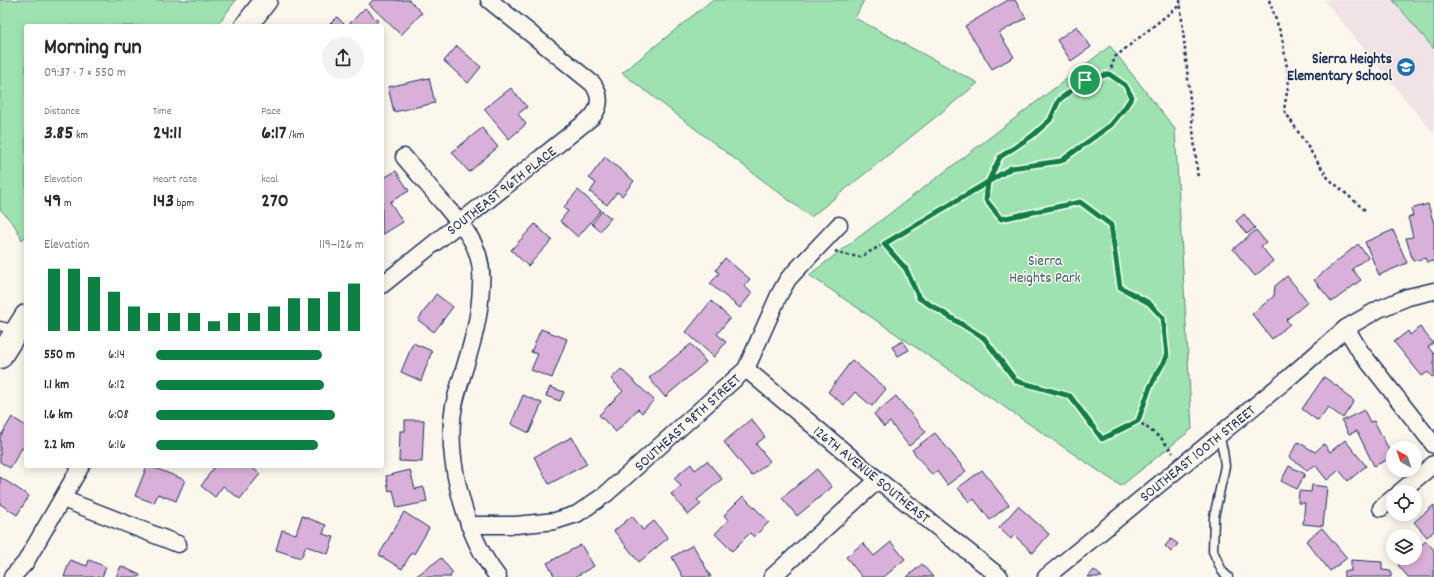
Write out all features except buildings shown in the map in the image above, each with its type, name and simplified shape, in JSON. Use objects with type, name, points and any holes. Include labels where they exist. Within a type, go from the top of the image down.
[{"type":"street","points":[[248,24],[266,0]]},
{"type":"street","name":"SOUTHEAST 96TH PLACE","points":[[384,283],[592,117],[598,110],[598,92],[593,84],[489,0]]},
{"type":"street","points":[[404,157],[459,222],[471,238],[479,256],[482,274],[481,304],[476,333],[456,398],[453,422],[453,450],[459,491],[469,525],[482,552],[498,577]]},
{"type":"street","name":"SOUTHEAST 98TH STREET","points":[[469,525],[516,525],[555,521],[577,514],[606,494],[746,369],[779,295],[788,279],[839,225]]},
{"type":"street","name":"SOUTHEAST 100TH STREET","points":[[1046,577],[1285,381],[1346,328],[1378,309],[1408,297],[1434,292]]},
{"type":"street","points":[[0,357],[14,324]]},
{"type":"street","points":[[1346,328],[1360,352],[1434,445]]},
{"type":"street","name":"126TH AVENUE SOUTHEAST","points":[[746,369],[878,480],[1000,577]]},
{"type":"street","points":[[1408,485],[1434,464]]},
{"type":"street","points":[[12,577],[25,563],[80,468]]},
{"type":"street","points":[[772,577],[878,480]]},
{"type":"street","points":[[63,499],[178,544]]},
{"type":"street","points":[[1381,508],[1386,504]]},
{"type":"lane","points":[[1219,435],[1225,466],[1214,516],[1213,551],[1222,571],[1228,577]]},
{"type":"path","points":[[1180,0],[1198,179]]},
{"type":"path","points":[[1269,0],[1282,37],[1289,80],[1284,110],[1328,178],[1366,211]]},
{"type":"path","points":[[1109,74],[1115,57],[1181,4]]},
{"type":"path","points":[[820,245],[842,254],[860,257],[884,244],[988,182],[1011,168],[1061,161],[1111,125],[1132,97],[1125,85],[1109,74],[1085,80],[1059,100],[1050,120],[1032,136],[1000,157],[988,182],[986,200],[1001,219],[1080,202],[1111,225],[1120,287],[1149,303],[1163,318],[1167,356],[1150,387],[1138,421],[1102,439],[1070,396],[1016,381],[984,338],[919,298],[906,269],[884,244]]},
{"type":"path","points":[[1138,421],[1162,439],[1182,465]]},
{"type":"shaded area","name":"Sierra Heights Elementary School","points":[[1324,0],[1434,0],[1434,134]]},
{"type":"green space","points":[[0,0],[236,0],[218,24],[24,24],[24,238],[22,240],[15,226],[0,209]]},
{"type":"green space","points":[[712,0],[864,0],[855,18],[978,83],[811,217],[622,73]]},
{"type":"green space","points":[[1393,0],[1434,0],[1434,49]]},
{"type":"green space","name":"Sierra Heights Park","points":[[1110,46],[1175,129],[1192,429],[1121,486],[809,275]]},
{"type":"place","name":"Sierra Heights Elementary School","points":[[1406,67]]},
{"type":"route","points":[[1085,80],[1059,100],[1050,120],[1032,136],[1000,157],[988,182],[884,244],[906,269],[919,298],[984,338],[1016,381],[1070,396],[1102,439],[1138,421],[1150,387],[1167,356],[1163,318],[1149,303],[1120,287],[1111,225],[1080,202],[1001,219],[986,200],[988,182],[1011,168],[1061,161],[1111,125],[1132,97],[1125,85],[1109,74],[1085,80]]}]
